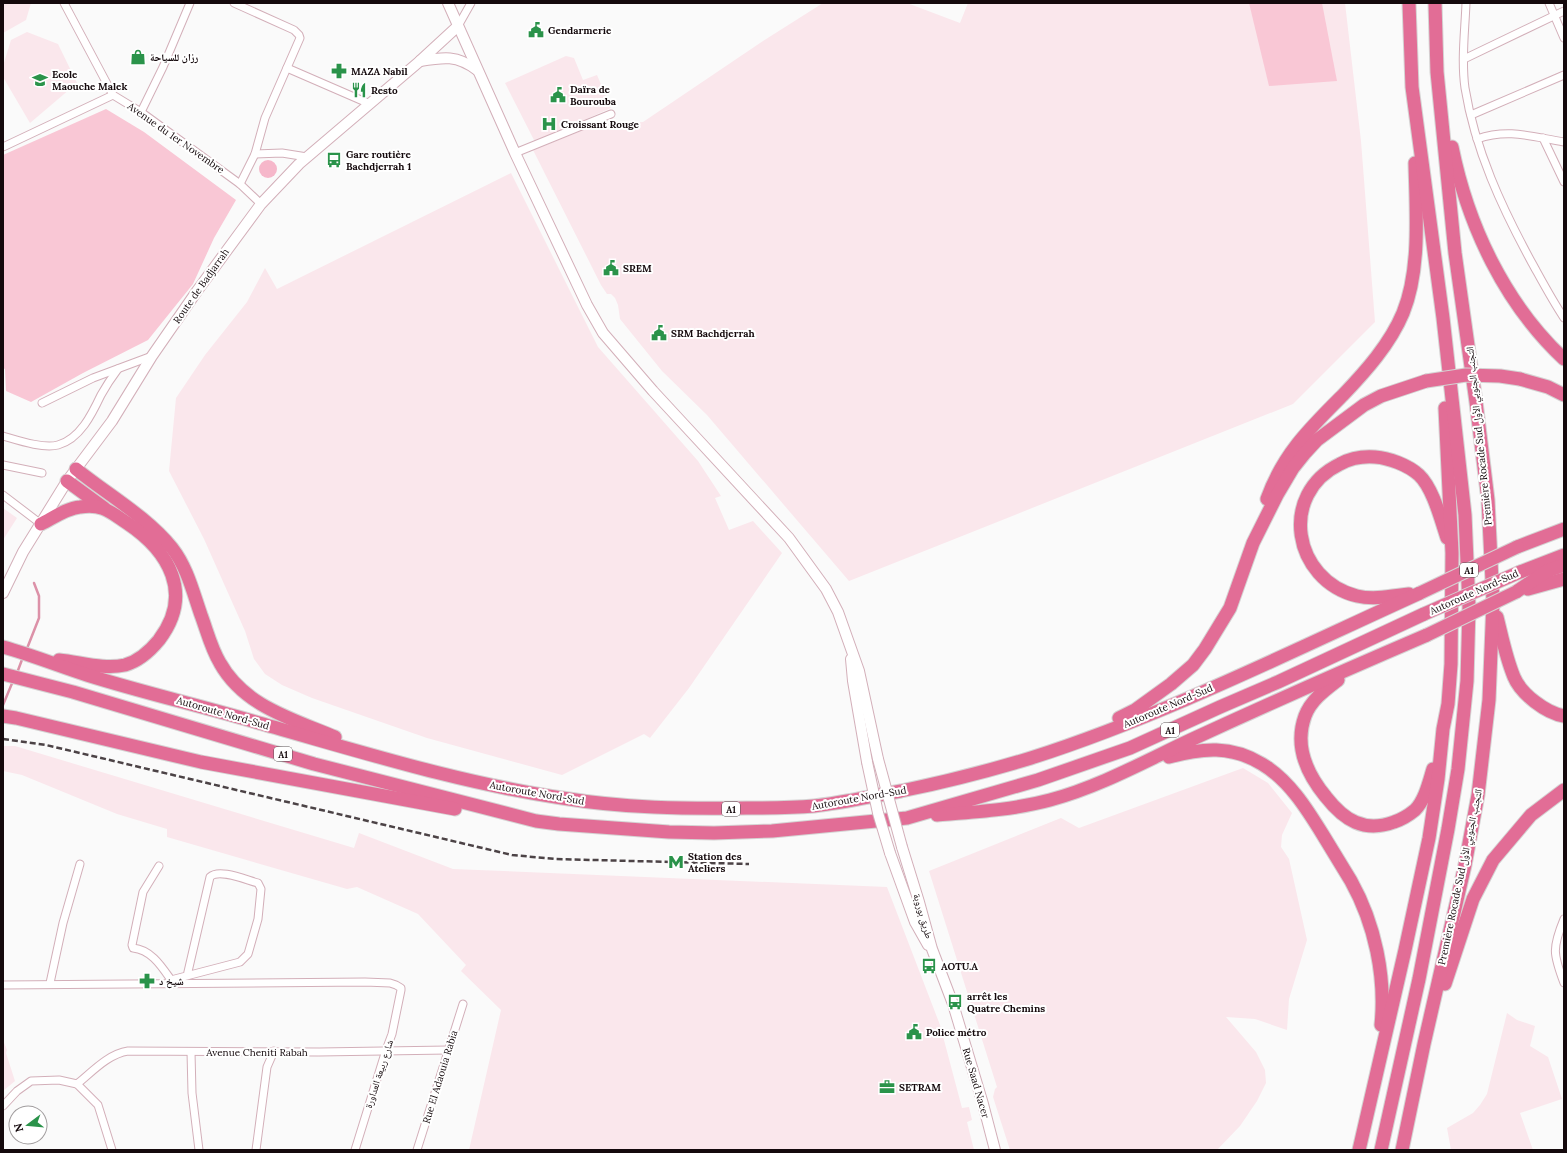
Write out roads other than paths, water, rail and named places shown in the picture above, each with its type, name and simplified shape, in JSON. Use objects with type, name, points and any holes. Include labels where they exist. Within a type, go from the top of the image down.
[{"type":"highway","name":"Première Rocade Sud التجنب الجنوبي الأول","points":[[1381,1150],[1419,979],[1458,769],[1466,681],[1469,607],[1466,515],[1412,87],[1409,3]]},
{"type":"highway","name":"Première Rocade Sud التجنب الجنوبي الأول","points":[[1402,1150],[1424,1044],[1465,865],[1478,795],[1489,700],[1493,601],[1488,500],[1455,253],[1437,72],[1435,3]]},
{"type":"highway","points":[[1437,72],[1455,162],[1478,233],[1492,262],[1514,300],[1547,343],[1564,359]]},
{"type":"highway","points":[[1070,744],[1135,710],[1162,691],[1193,665],[1219,628],[1230,608],[1274,481],[1283,464],[1306,432],[1370,365],[1385,346],[1403,313],[1413,279],[1417,227],[1412,87]]},
{"type":"highway","points":[[1359,1150],[1429,838],[1438,779],[1440,748],[1448,704],[1451,664],[1452,553],[1442,318]]},
{"type":"highway","points":[[1253,543],[1284,480],[1317,440],[1364,405],[1381,396],[1426,380],[1466,375],[1520,379],[1548,387],[1564,395]]},
{"type":"highway","points":[[1420,593],[1383,597],[1359,596],[1334,586],[1323,579],[1307,556],[1300,534],[1302,507],[1311,487],[1317,479],[1346,460],[1358,457],[1380,457],[1391,459],[1402,464],[1419,475],[1432,495],[1452,553]]},
{"type":"highway","points":[[76,469],[144,520],[173,549],[189,578],[212,646],[229,676],[241,688],[261,704],[278,714],[390,760]]},
{"type":"highway","points":[[37,657],[103,666],[124,665],[133,662],[150,650],[165,632],[171,622],[176,597],[172,573],[166,561],[147,538],[67,481]]},
{"type":"highway","points":[[41,524],[73,508],[86,506],[104,508]]},
{"type":"highway","name":"Autoroute Nord-Sud","points":[[3,647],[37,657],[102,680],[390,760],[498,786],[559,798],[606,804],[700,808],[774,808],[814,806],[927,786],[990,770],[1113,729],[1292,653],[1517,547],[1564,529]]},
{"type":"highway","name":"Autoroute Nord-Sud","points":[[3,674],[73,692],[321,766],[536,821],[669,832],[714,833],[772,831],[907,818],[1038,780],[1130,748],[1278,682],[1424,614],[1520,572],[1564,555]]},
{"type":"highway","points":[[907,818],[1019,807],[1051,800],[1091,786],[1136,767],[1228,723],[1427,635],[1516,592],[1547,571],[1564,565]]},
{"type":"highway","points":[[1516,592],[1564,579]]},
{"type":"highway","points":[[1493,601],[1506,656],[1514,679],[1533,702],[1555,714],[1564,716]]},
{"type":"highway","points":[[1392,650],[1337,681],[1312,703],[1306,714],[1300,736],[1308,772],[1315,784],[1338,812],[1358,824],[1379,826],[1398,821],[1415,810],[1423,796],[1440,748]]},
{"type":"highway","points":[[3,712],[9,717],[236,768],[468,811],[536,821]]},
{"type":"highway","points":[[1136,767],[1190,751],[1207,749],[1246,756],[1262,763],[1275,772],[1286,783],[1305,807],[1352,882],[1363,906],[1375,945],[1379,963],[1383,1006],[1359,1150]]},
{"type":"highway","points":[[1424,1044],[1458,949],[1473,899],[1493,860],[1531,815],[1564,790]]},
{"type":"main road","points":[[448,3],[515,153],[587,306],[603,334],[797,549],[826,589],[838,612],[850,649]]},
{"type":"main road","name":"Route de Badjarrah","points":[[3,593],[23,552],[67,481],[112,421],[152,356],[229,246],[261,204],[307,157],[420,61],[458,26]]},
{"type":"main road","points":[[420,61],[444,58],[456,59],[468,64],[478,71]]},
{"type":"main road","name":"طريق بوروبة","points":[[850,649],[859,671],[878,759],[932,949]]},
{"type":"main road","name":"طريق بوروبة","points":[[850,649],[852,675],[867,762],[878,813],[890,853],[915,922],[926,942],[932,949]]},
{"type":"main road","name":"Rue Saad Nacer","points":[[932,949],[953,1004],[995,1150]]},
{"type":"street","points":[[3,147],[113,95],[64,3]]},
{"type":"street","points":[[141,112],[163,66],[190,3]]},
{"type":"street","points":[[234,3],[294,30],[299,35],[300,42],[265,118],[255,154],[240,184]]},
{"type":"street","points":[[458,26],[471,3]]},
{"type":"street","points":[[1466,3],[1464,59],[1465,86],[1477,139],[1496,191],[1518,237],[1555,305],[1564,318]]},
{"type":"street","points":[[1549,3],[1564,38]]},
{"type":"street","points":[[1464,59],[1564,11]]},
{"type":"street","points":[[287,68],[370,104]]},
{"type":"street","points":[[1471,115],[1564,75]]},
{"type":"street","name":"Avenue du 1er Novembre","points":[[113,95],[141,112],[240,184],[261,204]]},
{"type":"street","points":[[515,153],[611,114]]},
{"type":"street","points":[[1477,139],[1490,134],[1508,133],[1564,142]]},
{"type":"street","points":[[1543,138],[1564,182]]},
{"type":"street","points":[[255,154],[282,153],[307,157]]},
{"type":"street","points":[[42,403],[71,388],[152,356]]},
{"type":"street","points":[[3,436],[42,445],[53,446],[64,442],[74,435],[88,421],[104,390],[118,369]]},
{"type":"street","points":[[3,465],[42,473]]},
{"type":"street","points":[[3,495],[41,524]]},
{"type":"street","points":[[50,983],[63,923],[80,864]]},
{"type":"street","points":[[159,866],[143,892],[132,945],[133,948],[138,948],[144,951],[157,960],[173,982]]},
{"type":"street","points":[[3,984],[173,982],[187,976],[240,962],[248,954],[258,919],[261,889],[258,883],[229,874],[217,874],[210,877],[187,976]]},
{"type":"street","points":[[1564,919],[1556,939],[1555,960],[1564,983]]},
{"type":"street","name":"شارع ربيعة العداورة","points":[[173,982],[390,983],[401,988],[401,996],[392,1034],[355,1150]]},
{"type":"street","name":"Rue El Adaouia Rabia","points":[[417,1150],[463,1004]]},
{"type":"street","name":"Avenue Cheniti Rabah","points":[[77,1084],[101,1064],[121,1052],[156,1050],[180,1050],[190,1052],[319,1052],[448,1050]]},
{"type":"street","points":[[256,1150],[267,1066],[274,1051]]},
{"type":"street","points":[[190,1052],[192,1093],[199,1150]]},
{"type":"street","points":[[3,1106],[17,1091],[31,1081],[59,1080],[77,1084],[98,1105],[112,1150]]},
{"type":"waterway","points":[[26,651],[39,618],[39,596],[34,583]]},
{"type":"waterway","points":[[17,673],[23,657]]},
{"type":"waterway","points":[[3,705],[13,681]]},
{"type":"railway","points":[[3,739],[46,745],[512,855],[555,859],[749,864]]},
{"type":"place","name":"Gendarmerie","points":[[536,30]]},
{"type":"place","name":"رزان للسياحة","points":[[138,57]]},
{"type":"place","name":"MAZA Nabil","points":[[339,71]]},
{"type":"place","name":"Ecole Maouche Malek","points":[[40,80]]},
{"type":"place","name":"Resto","points":[[359,90]]},
{"type":"place","name":"Daïra de Bourouba","points":[[558,95]]},
{"type":"place","name":"Croissant Rouge","points":[[549,124]]},
{"type":"place","name":"Gare routière Bachdjerrah 1","points":[[334,160]]},
{"type":"place","name":"SREM","points":[[611,268]]},
{"type":"place","name":"SRM Bachdjerrah","points":[[659,333]]},
{"type":"place","name":"Station des Ateliers","points":[[676,862]]},
{"type":"place","name":"AOTU.A","points":[[929,966]]},
{"type":"place","name":"شيخ د","points":[[147,981]]},
{"type":"place","name":"arrêt les Quatre Chemins","points":[[955,1002]]},
{"type":"place","name":"Police métro","points":[[914,1032]]},
{"type":"place","name":"SETRAM","points":[[887,1087]]}]
